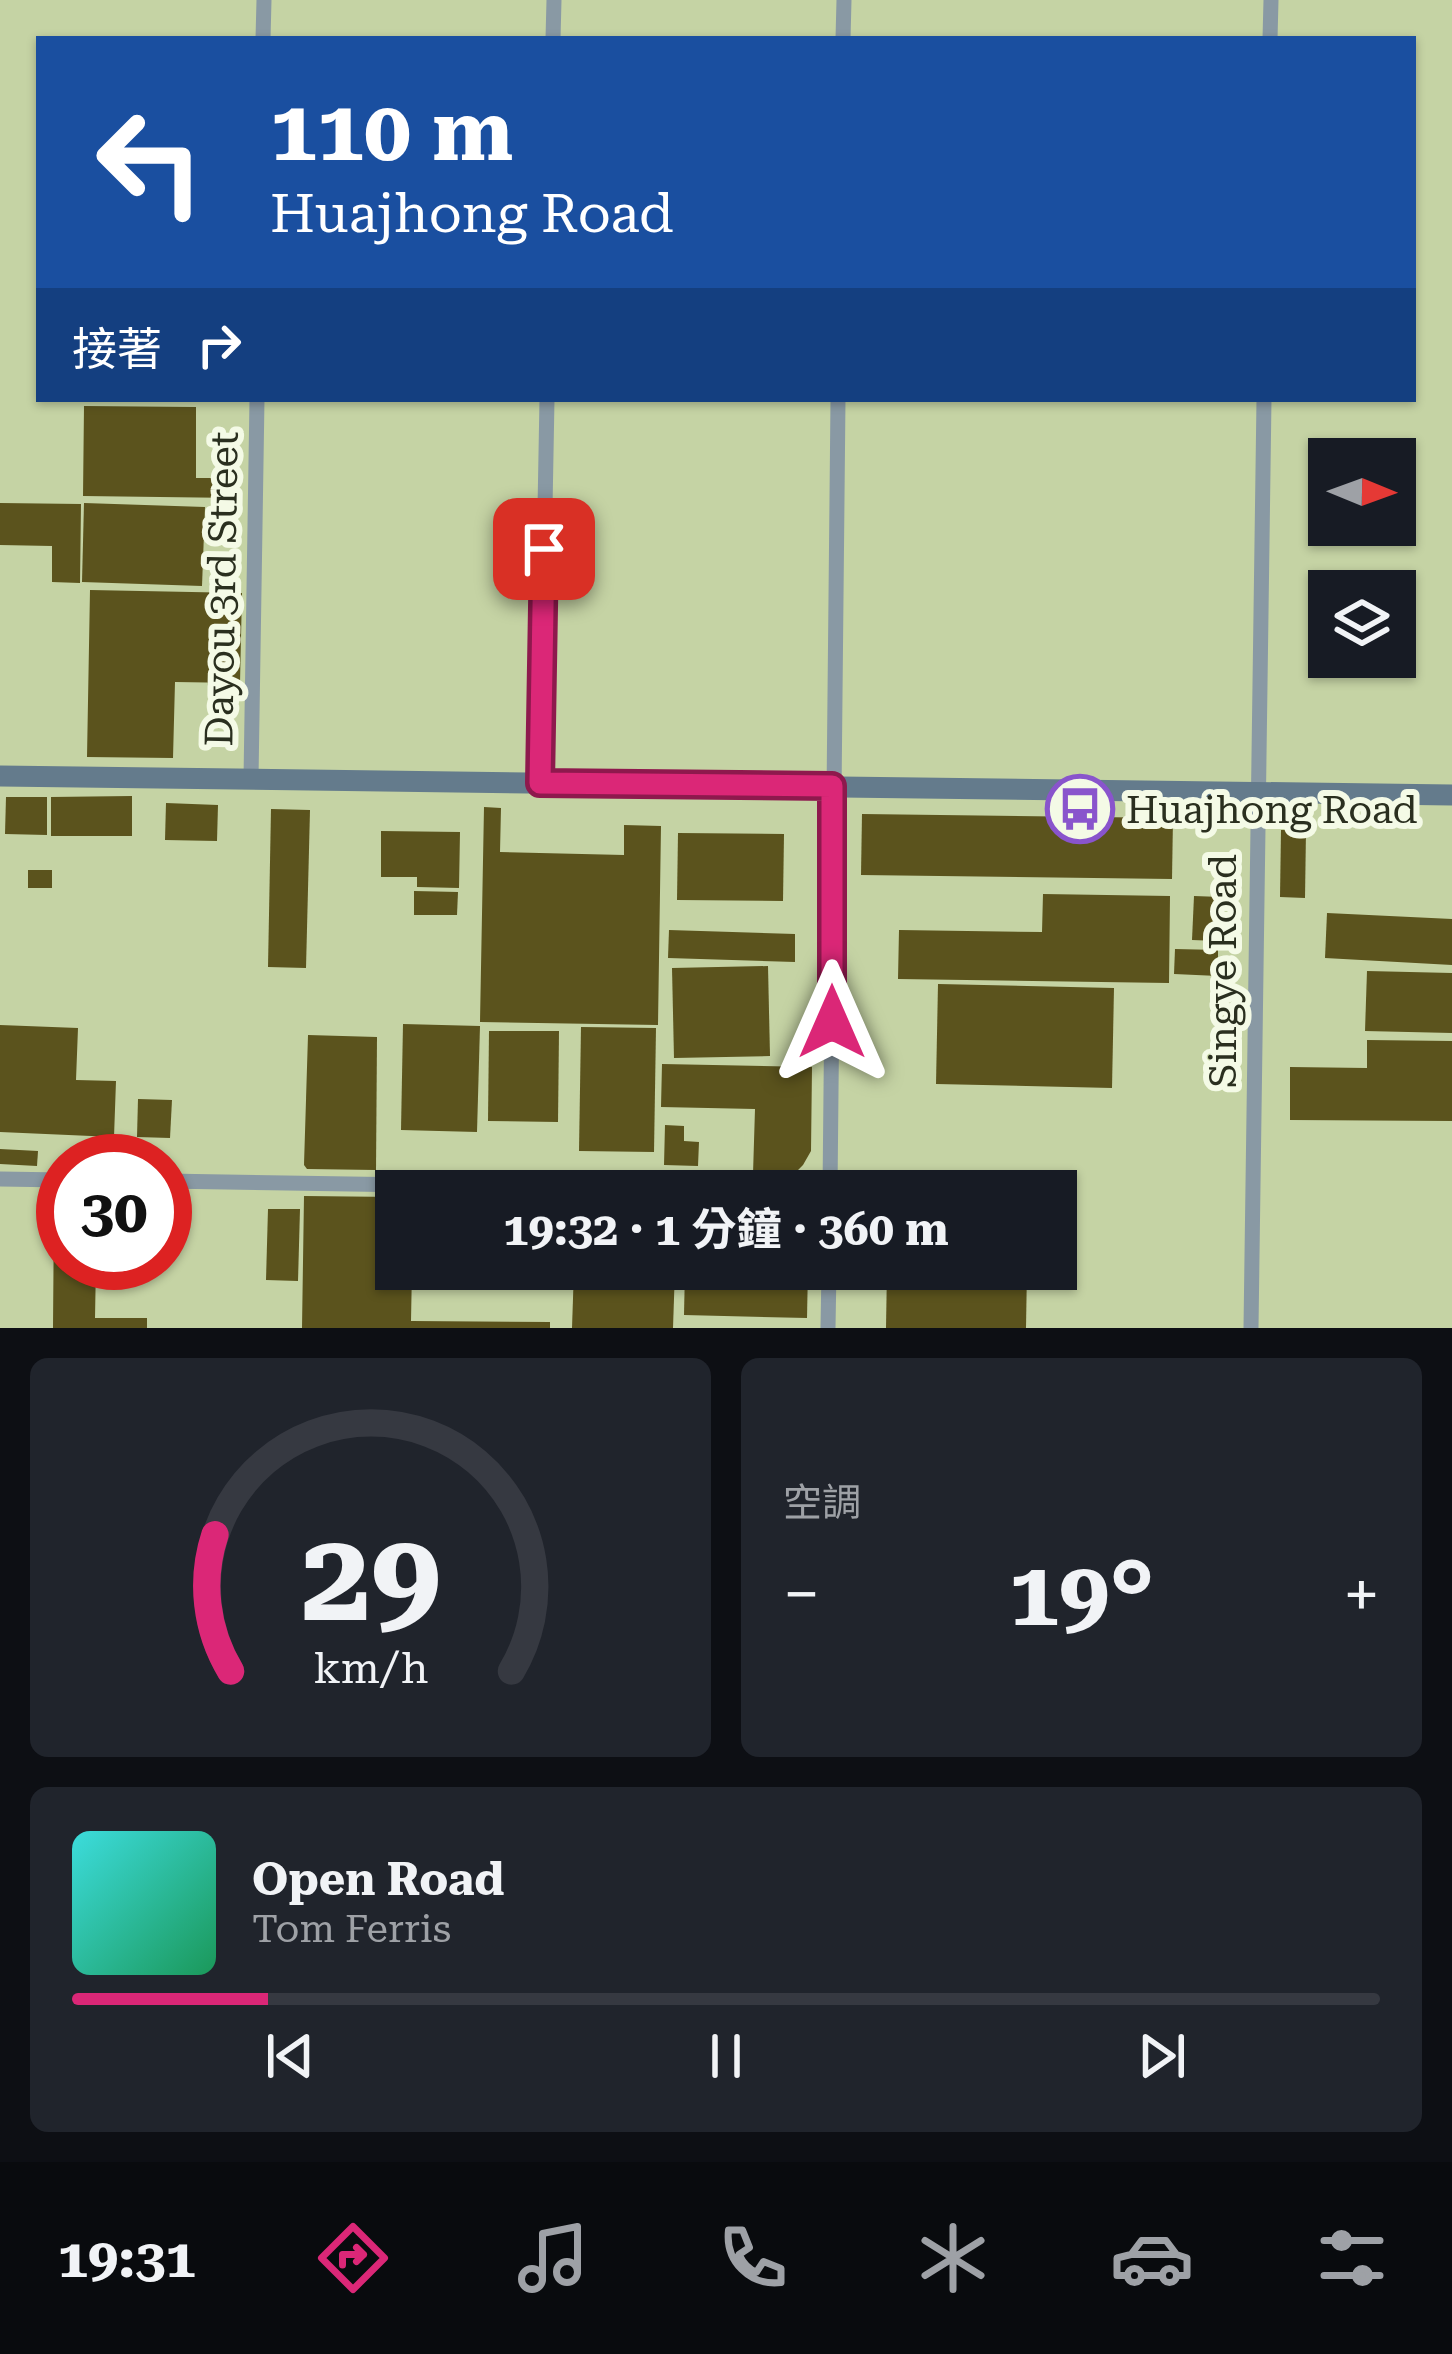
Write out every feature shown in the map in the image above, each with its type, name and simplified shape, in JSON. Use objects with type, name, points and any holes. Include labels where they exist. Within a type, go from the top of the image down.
[{"type":"street","points":[[263,36],[264,0]]},
{"type":"street","points":[[553,36],[554,0]]},
{"type":"street","points":[[844,0],[844,36]]},
{"type":"street","points":[[1270,36],[1271,0]]},
{"type":"street","name":"Dayou 3rd Street","points":[[251,779],[257,402]]},
{"type":"street","points":[[540,783],[547,402]]},
{"type":"street","points":[[830,1170],[838,402]]},
{"type":"street","name":"Singye Road","points":[[1251,1328],[1264,402]]},
{"type":"street","points":[[0,776],[1452,795]]},
{"type":"street","points":[[0,1179],[36,1180]]},
{"type":"street","points":[[192,1181],[375,1184]]},
{"type":"street","points":[[828,1328],[829,1290]]},
{"type":"shaded area","points":[[0,0],[1452,0],[1452,1328],[0,1328]]},
{"type":"building","points":[[84,406],[196,407],[196,478],[237,478],[237,498],[83,496]]},
{"type":"building","points":[[0,503],[81,504],[80,583],[52,582],[52,546],[0,545]]},
{"type":"building","points":[[84,503],[205,507],[202,586],[82,582]]},
{"type":"building","points":[[90,590],[242,593],[240,683],[175,682],[173,758],[87,757]]},
{"type":"building","points":[[132,796],[132,836],[51,836],[51,797]]},
{"type":"building","points":[[6,797],[47,797],[47,835],[5,834]]},
{"type":"building","points":[[166,803],[218,805],[217,841],[165,840]]},
{"type":"building","points":[[484,807],[501,808],[500,852],[624,855],[624,825],[661,826],[658,1025],[480,1022]]},
{"type":"building","points":[[271,809],[310,810],[306,968],[268,967]]},
{"type":"building","points":[[862,814],[1173,818],[1172,879],[861,875]]},
{"type":"building","points":[[1281,830],[1306,830],[1305,898],[1280,897]]},
{"type":"building","points":[[381,831],[460,832],[459,888],[417,887],[417,877],[381,877]]},
{"type":"building","points":[[678,833],[784,834],[783,901],[677,900]]},
{"type":"building","points":[[28,870],[52,870],[52,888],[28,888]]},
{"type":"building","points":[[414,891],[458,892],[457,915],[414,915]]},
{"type":"building","points":[[1043,894],[1170,896],[1169,983],[898,979],[899,930],[1042,932]]},
{"type":"building","points":[[1194,896],[1221,897],[1218,941],[1192,940]]},
{"type":"building","points":[[1327,913],[1452,919],[1452,965],[1325,958]]},
{"type":"building","points":[[669,930],[795,934],[795,962],[668,958]]},
{"type":"building","points":[[1175,949],[1218,950],[1218,976],[1174,974]]},
{"type":"building","points":[[768,966],[770,1056],[674,1058],[672,968]]},
{"type":"building","points":[[1367,971],[1452,973],[1452,1033],[1365,1031]]},
{"type":"building","points":[[938,984],[1114,988],[1112,1088],[936,1084]]},
{"type":"building","points":[[403,1024],[480,1026],[477,1132],[401,1130]]},
{"type":"building","points":[[0,1025],[78,1028],[76,1080],[116,1081],[114,1134],[0,1132]]},
{"type":"building","points":[[581,1027],[656,1028],[654,1152],[579,1151]]},
{"type":"building","points":[[489,1031],[559,1031],[558,1122],[488,1121]]},
{"type":"building","points":[[308,1035],[377,1037],[376,1170],[307,1169]]},
{"type":"building","points":[[1367,1040],[1452,1041],[1452,1121],[1290,1120],[1290,1067],[1367,1068]]},
{"type":"building","points":[[662,1064],[812,1067],[811,1151],[798,1170],[753,1170],[755,1109],[661,1107]]},
{"type":"building","points":[[138,1099],[172,1100],[170,1134],[137,1134]]},
{"type":"building","points":[[665,1125],[684,1126],[684,1141],[699,1142],[698,1166],[664,1165]]},
{"type":"building","points":[[0,1149],[36,1151],[36,1166],[0,1164]]},
{"type":"building","points":[[304,1196],[375,1197],[375,1290],[412,1290],[411,1321],[550,1322],[550,1328],[302,1328]]},
{"type":"building","points":[[268,1209],[300,1209],[298,1281],[266,1280]]},
{"type":"building","points":[[53,1290],[96,1290],[95,1318],[147,1318],[147,1328],[53,1328]]},
{"type":"building","points":[[573,1290],[674,1290],[673,1328],[572,1328]]},
{"type":"building","points":[[685,1290],[808,1290],[807,1318],[684,1315]]},
{"type":"building","points":[[887,1290],[1027,1290],[1026,1328],[886,1328]]},
{"type":"place","name":"Huajhong Road","points":[[1080,809]]},
{"type":"route","points":[[544,549],[540,783],[832,786],[832,1022]]}]
